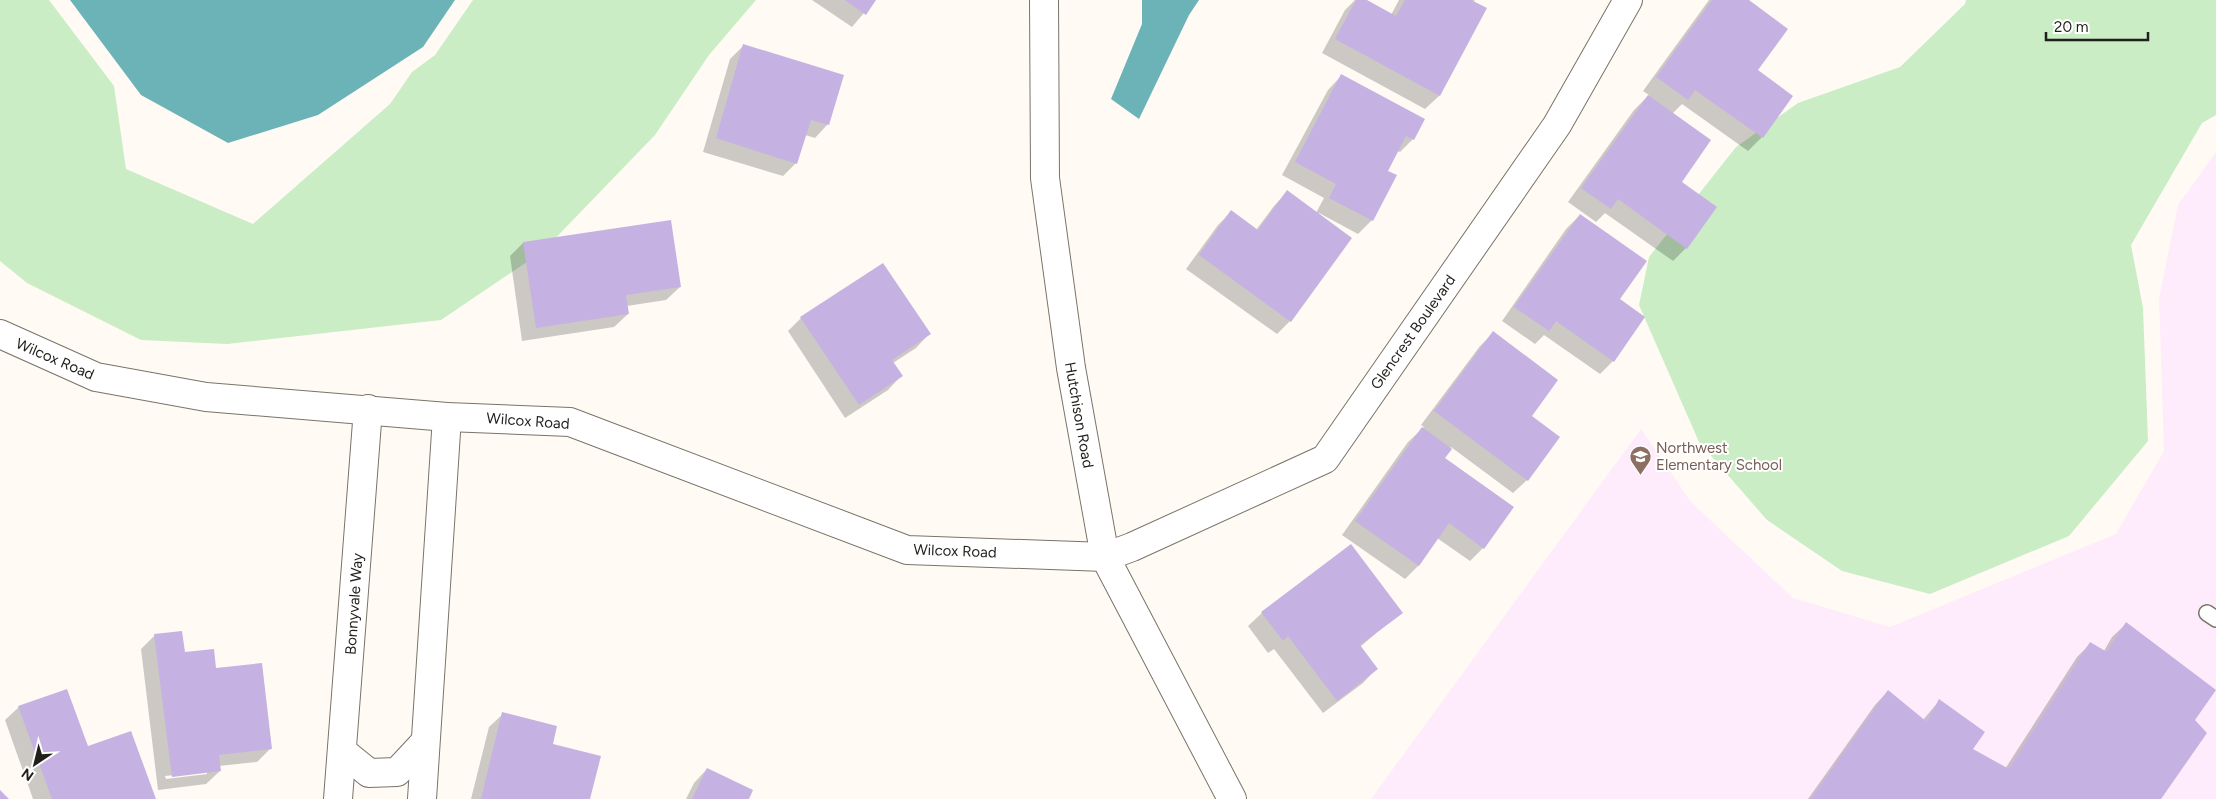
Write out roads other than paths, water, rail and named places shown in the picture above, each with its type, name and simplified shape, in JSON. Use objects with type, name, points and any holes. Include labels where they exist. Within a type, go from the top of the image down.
[{"type":"street","name":"Hutchison Road","points":[[1044,0],[1045,178],[1070,368],[1105,557],[1232,799]]},
{"type":"street","name":"Glencrest Boulevard","points":[[1105,557],[1132,548],[1326,459],[1557,125],[1628,0]]},
{"type":"street","name":"Wilcox Road","points":[[0,334],[96,377],[206,397],[447,417],[570,422],[908,550],[1105,557]]},
{"type":"street","name":"Bonnyvale Way","points":[[338,799],[368,409]]},
{"type":"street","points":[[422,799],[447,417]]},
{"type":"street","points":[[343,752],[369,773],[397,772],[425,742]]},
{"type":"water","points":[[70,0],[455,0],[423,47],[318,115],[228,143],[141,95]]},
{"type":"water","points":[[1142,0],[1199,0],[1189,15],[1139,119],[1111,99],[1142,24]]},
{"type":"place","name":"Northwest Elementary School","points":[[1640,476]]}]
